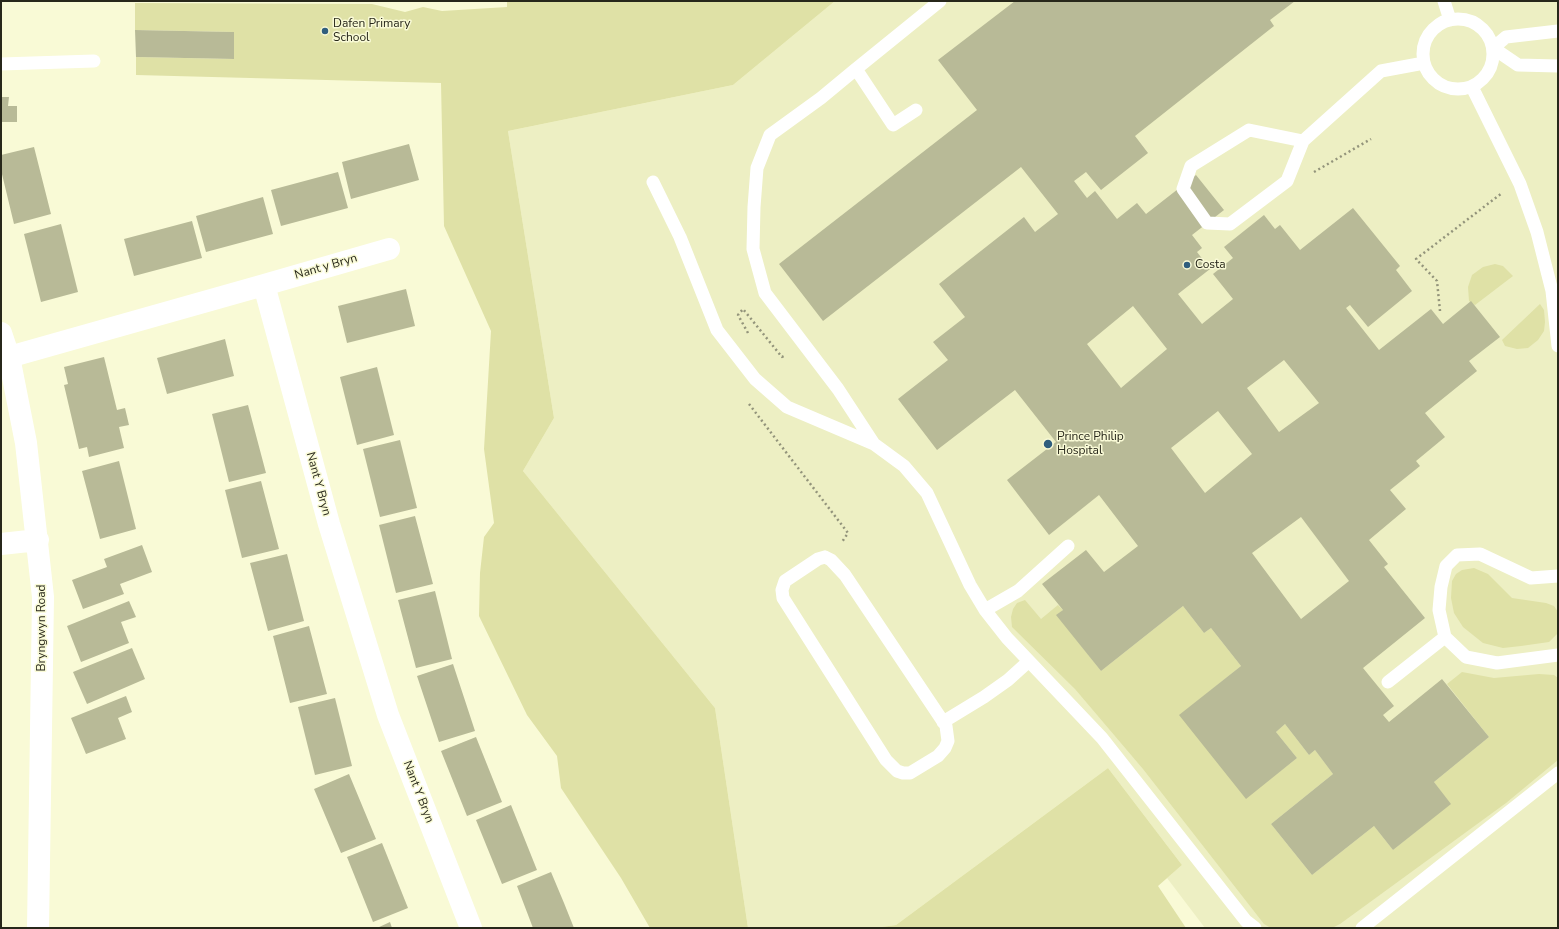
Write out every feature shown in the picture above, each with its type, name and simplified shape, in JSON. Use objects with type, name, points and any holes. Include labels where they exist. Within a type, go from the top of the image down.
[{"type":"street","name":"Nant y Bryn","points":[[264,285],[389,249]]},
{"type":"street","points":[[9,357],[264,285]]},
{"type":"street","name":"Nant Y Bryn","points":[[264,285],[329,524],[388,715],[471,928]]},
{"type":"street","name":"Bryngwyn Road","points":[[1,333],[9,357],[26,443],[38,540],[43,597],[38,928]]},
{"type":"street","points":[[1,544],[38,540]]},
{"type":"lane","points":[[874,444],[838,389],[765,293],[753,249],[757,168],[770,135],[821,98],[940,1]]},
{"type":"lane","points":[[1444,1],[1450,20]]},
{"type":"lane","points":[[1462,19],[1472,22],[1482,28],[1489,37],[1493,48],[1493,60],[1489,71],[1482,80],[1472,87],[1460,90],[1448,88],[1437,83],[1429,74],[1424,63],[1423,52],[1425,40],[1431,31],[1440,24],[1450,20],[1462,19]]},
{"type":"lane","points":[[1493,48],[1506,37],[1558,31]]},
{"type":"lane","points":[[1493,48],[1518,64],[1558,66]]},
{"type":"lane","points":[[1,64],[94,61]]},
{"type":"lane","points":[[1303,141],[1249,130],[1191,166],[1183,189],[1207,223],[1230,224],[1287,181],[1303,141],[1381,71],[1424,63]]},
{"type":"lane","points":[[856,69],[893,125],[916,110]]},
{"type":"lane","points":[[1472,87],[1520,184],[1537,232],[1552,291],[1558,346]]},
{"type":"lane","points":[[653,182],[680,237],[717,330],[755,379],[786,407],[874,444],[904,466],[927,493],[970,584],[986,610],[1029,661],[1102,738],[1242,916],[1255,928]]},
{"type":"lane","points":[[986,610],[1018,591],[1068,546]]},
{"type":"lane","points":[[1558,576],[1531,578],[1480,554],[1457,556],[1446,566],[1441,587],[1439,610],[1445,637],[1466,657],[1497,663],[1558,655]]},
{"type":"lane","points":[[825,557],[831,560],[845,575],[943,722],[948,732],[948,741],[938,756],[910,773],[897,771],[886,760],[783,598],[782,590],[785,581],[818,559],[825,557]]},
{"type":"lane","points":[[1388,682],[1445,637]]},
{"type":"lane","points":[[943,722],[984,697],[1008,680],[1029,661]]},
{"type":"lane","points":[[1362,928],[1558,773]]},
{"type":"path","points":[[1288,178],[1304,178],[1371,139]]},
{"type":"path","points":[[1440,311],[1437,282],[1416,259],[1502,192]]},
{"type":"path","points":[[750,336],[738,315],[743,309],[782,357]]},
{"type":"path","points":[[755,379],[739,390],[848,533],[831,560]]},
{"type":"shaded area","points":[[507,1],[835,1],[733,85],[508,131],[554,418],[523,471],[715,708],[748,928],[650,928],[621,878],[561,788],[557,756],[527,715],[479,616],[480,573],[484,537],[494,523],[484,449],[491,331],[444,226],[441,83],[136,75],[136,57],[233,59],[234,32],[135,30],[135,3],[372,4],[405,12],[423,7],[442,11],[507,7]]},
{"type":"shaded area","name":"Prince Philip Hospital","points":[[835,1],[1558,1],[1558,928],[1205,928],[1167,878],[1182,865],[1108,768],[896,925],[874,928],[748,928],[715,708],[523,471],[554,418],[508,131],[733,85]]},
{"type":"shaded area","points":[[1495,264],[1503,266],[1513,276],[1475,305],[1469,301],[1468,287],[1472,275],[1483,267]]},
{"type":"shaded area","points":[[1540,304],[1544,310],[1545,322],[1544,331],[1538,340],[1528,348],[1517,349],[1505,346],[1502,340]]},
{"type":"shaded area","points":[[1474,568],[1488,574],[1512,598],[1546,603],[1554,606],[1558,612],[1558,633],[1549,642],[1521,646],[1503,648],[1483,643],[1463,627],[1454,613],[1451,598],[1452,581],[1456,574],[1462,570]]},
{"type":"shaded area","points":[[1025,600],[1041,619],[1058,605],[1063,610],[1057,615],[1101,671],[1183,606],[1204,633],[1211,628],[1241,666],[1180,715],[1246,798],[1297,758],[1276,732],[1285,724],[1309,755],[1315,750],[1333,774],[1271,824],[1312,875],[1374,826],[1393,850],[1450,804],[1434,782],[1489,737],[1447,684],[1462,672],[1494,678],[1539,674],[1554,675],[1558,678],[1558,760],[1506,803],[1340,924],[1332,928],[1271,928],[1264,924],[1143,769],[1075,689],[1012,627],[1011,617],[1013,609],[1017,603]]},
{"type":"shaded area","points":[[1108,768],[1182,865],[1158,886],[1186,928],[874,928],[896,925]]},
{"type":"building","points":[[1015,1],[1295,1],[1270,20],[1274,26],[1135,136],[1148,153],[1101,190],[1086,172],[1074,181],[1087,198],[1095,191],[1117,219],[1137,203],[1146,214],[1196,175],[1224,210],[1192,235],[1202,248],[1197,252],[1210,269],[1178,294],[1202,324],[1233,299],[1213,274],[1233,258],[1224,247],[1264,215],[1275,229],[1280,225],[1300,250],[1353,208],[1400,266],[1396,270],[1412,291],[1368,327],[1350,305],[1346,308],[1379,350],[1431,309],[1443,324],[1471,301],[1500,337],[1469,361],[1477,371],[1425,413],[1445,437],[1416,461],[1420,466],[1390,490],[1406,509],[1369,540],[1388,564],[1384,567],[1425,618],[1363,668],[1394,706],[1383,715],[1389,722],[1442,679],[1489,737],[1434,782],[1451,804],[1393,850],[1374,826],[1312,875],[1271,824],[1333,774],[1315,750],[1309,755],[1285,724],[1276,732],[1297,758],[1246,799],[1179,715],[1241,666],[1211,628],[1204,633],[1183,606],[1101,671],[1056,615],[1063,610],[1042,584],[1086,550],[1104,572],[1138,546],[1099,495],[1049,535],[1007,480],[1056,442],[1015,390],[937,450],[898,399],[948,360],[933,342],[965,317],[939,284],[1024,217],[1035,232],[1058,214],[1021,167],[823,321],[779,264],[977,110],[938,60]],"holes":[[[1133,306],[1167,349],[1121,388],[1087,344]],[[1284,360],[1319,403],[1279,432],[1247,388]],[[1218,411],[1252,454],[1205,493],[1171,448]],[[1301,517],[1349,581],[1301,619],[1252,553]]]},
{"type":"building","points":[[135,30],[234,32],[234,59],[136,57]]},
{"type":"building","points":[[1,97],[9,97],[8,106],[17,106],[17,122],[1,122]]},
{"type":"building","points":[[409,144],[419,180],[351,199],[342,162]]},
{"type":"building","points":[[34,147],[51,214],[14,224],[1,170],[1,155]]},
{"type":"building","points":[[338,172],[348,208],[281,226],[271,190]]},
{"type":"building","points":[[263,197],[273,234],[206,252],[196,216]]},
{"type":"building","points":[[192,221],[202,258],[134,276],[124,239]]},
{"type":"building","points":[[61,224],[78,292],[41,302],[24,234]]},
{"type":"building","points":[[406,289],[415,326],[347,343],[338,306]]},
{"type":"building","points":[[225,339],[234,376],[167,394],[157,358]]},
{"type":"building","points":[[104,357],[117,410],[125,408],[129,425],[119,427],[124,448],[89,457],[87,447],[79,449],[64,385],[68,384],[64,367]]},
{"type":"building","points":[[377,367],[394,435],[357,445],[340,377]]},
{"type":"building","points":[[248,405],[266,473],[229,482],[212,414]]},
{"type":"building","points":[[400,440],[417,508],[380,517],[363,449]]},
{"type":"building","points":[[119,461],[136,529],[100,539],[82,471]]},
{"type":"building","points":[[261,481],[279,549],[242,558],[225,490]]},
{"type":"building","points":[[415,516],[433,584],[396,593],[379,525]]},
{"type":"building","points":[[142,545],[152,572],[120,584],[124,594],[83,609],[72,580],[107,567],[104,559]]},
{"type":"building","points":[[287,554],[304,621],[268,631],[250,563]]},
{"type":"building","points":[[435,591],[452,659],[416,668],[398,600]]},
{"type":"building","points":[[129,601],[136,617],[121,622],[129,643],[81,662],[67,626]]},
{"type":"building","points":[[309,626],[327,694],[290,703],[273,636]]},
{"type":"building","points":[[132,648],[145,679],[87,704],[73,672]]},
{"type":"building","points":[[453,664],[475,731],[439,742],[417,676]]},
{"type":"building","points":[[126,696],[132,712],[118,718],[126,739],[86,754],[71,718]]},
{"type":"building","points":[[335,698],[352,766],[315,775],[298,707]]},
{"type":"building","points":[[476,737],[502,802],[467,816],[441,751]]},
{"type":"building","points":[[349,774],[376,839],[341,853],[314,789]]},
{"type":"building","points":[[511,805],[537,870],[502,884],[476,820]]},
{"type":"building","points":[[382,843],[408,908],[373,922],[347,857]]},
{"type":"building","points":[[551,872],[574,928],[533,928],[517,886]]},
{"type":"building","points":[[390,922],[392,928],[377,928]]},
{"type":"place","name":"Dafen Primary School","points":[[325,31]]},
{"type":"place","name":"Costa","points":[[1187,265]]},
{"type":"place","name":"Prince Philip Hospital","points":[[1048,444]]}]
